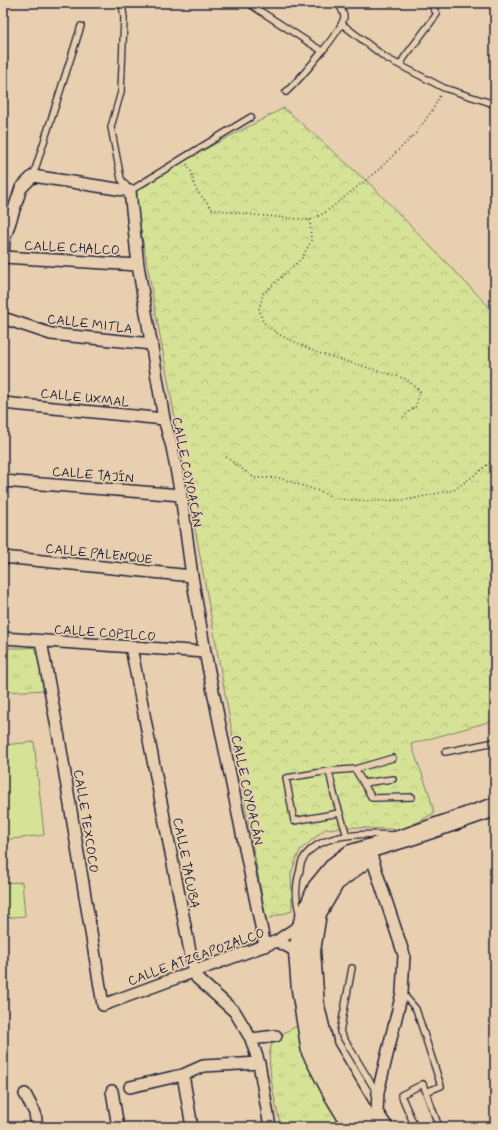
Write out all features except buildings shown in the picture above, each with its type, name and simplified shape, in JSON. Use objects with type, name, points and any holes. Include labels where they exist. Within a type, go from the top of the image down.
[{"type":"main road","points":[[368,846],[408,837],[495,807]]},
{"type":"main road","points":[[353,1127],[333,1094],[311,1052],[301,990],[298,952],[302,923],[317,888],[335,866],[351,854],[368,846],[495,815]]},
{"type":"main road","points":[[368,846],[364,860],[335,882],[317,913],[311,951],[315,1006],[325,1048],[372,1127]]},
{"type":"street","points":[[3,257],[4,240],[21,188],[33,176],[130,191]]},
{"type":"street","name":"CALLE COYOACÁN","points":[[130,191],[138,265],[164,419],[172,447],[181,495],[192,576],[205,652],[266,946]]},
{"type":"street","name":"CALLE CHALCO","points":[[3,257],[138,265]]},
{"type":"street","name":"CALLE MITLA","points":[[3,318],[51,334],[152,344]]},
{"type":"street","name":"CALLE UXMAL","points":[[3,403],[164,419]]},
{"type":"street","name":"CALLE TAJÍN","points":[[3,481],[181,495]]},
{"type":"street","name":"CALLE PALENQUE","points":[[3,557],[192,576]]},
{"type":"street","name":"CALLE COPILCO","points":[[3,638],[205,652]]},
{"type":"street","name":"CALLE TEXCOCO","points":[[41,641],[59,738],[103,1005]]},
{"type":"street","name":"CALLE TACUBA","points":[[131,647],[194,972],[197,978],[235,1012],[251,1038],[259,1063],[270,1127]]},
{"type":"street","points":[[368,846],[404,955],[402,993],[378,1092],[377,1112],[387,1127]]},
{"type":"street","points":[[277,942],[302,923]]},
{"type":"street","name":"CALLE ATZCAPOZALCO","points":[[103,1005],[277,942],[298,952]]},
{"type":"street","points":[[251,1038],[276,1036]]},
{"type":"street","points":[[130,1086],[183,1075],[203,1066],[259,1063]]},
{"type":"street","points":[[183,1075],[192,1127]]},
{"type":"street","points":[[112,1091],[118,1127]]},
{"type":"street","points":[[25,1094],[35,1113],[37,1127]]},
{"type":"lane","name":"CALLE COYOACÁN","points":[[122,3],[124,18],[121,92],[111,127],[122,179],[130,191]]},
{"type":"lane","points":[[248,3],[322,51]]},
{"type":"lane","points":[[286,92],[322,51],[342,24],[344,13],[338,3]]},
{"type":"lane","points":[[400,65],[437,14],[430,3]]},
{"type":"lane","points":[[342,24],[386,58],[444,88],[495,105]]},
{"type":"lane","points":[[33,176],[81,26]]},
{"type":"lane","points":[[130,191],[251,117]]},
{"type":"lane","points":[[445,752],[495,742]]},
{"type":"lane","points":[[339,813],[294,821],[286,778],[329,771],[355,769],[393,758]]},
{"type":"lane","points":[[355,769],[372,798],[412,797]]},
{"type":"lane","points":[[329,771],[339,813],[347,836]]},
{"type":"lane","points":[[363,783],[393,779]]},
{"type":"lane","points":[[302,923],[296,889],[302,861],[310,851],[328,840],[347,836],[368,846]]},
{"type":"lane","points":[[352,968],[340,1032],[374,1088],[378,1092]]},
{"type":"lane","points":[[402,993],[416,1009],[441,1086],[426,1092]]},
{"type":"lane","points":[[416,1127],[401,1095],[423,1084],[439,1127]]},
{"type":"path","points":[[183,158],[191,171],[195,188],[212,209],[254,215],[310,220],[326,212],[377,172],[416,133],[433,109],[444,88]]},
{"type":"path","points":[[310,220],[310,241],[302,258],[264,294],[259,309],[263,322],[278,334],[318,353],[406,379],[420,391],[416,406],[403,417]]},
{"type":"path","points":[[226,457],[254,478],[279,478],[338,499],[371,501],[406,500],[454,490],[492,461],[495,452]]},
{"type":"green space","points":[[284,108],[372,186],[495,313],[495,720],[411,744],[429,793],[434,813],[404,830],[350,827],[325,829],[300,850],[291,873],[292,911],[266,919],[133,187]]},
{"type":"green space","points":[[39,647],[47,690],[3,692],[3,648]]},
{"type":"green space","points":[[34,742],[44,835],[3,840],[3,745]]},
{"type":"green space","points":[[22,882],[25,916],[3,918],[3,883]]},
{"type":"green space","points":[[297,1026],[302,1041],[338,1118],[331,1124],[333,1127],[281,1127],[270,1072],[270,1051],[272,1044],[277,1038]]}]
